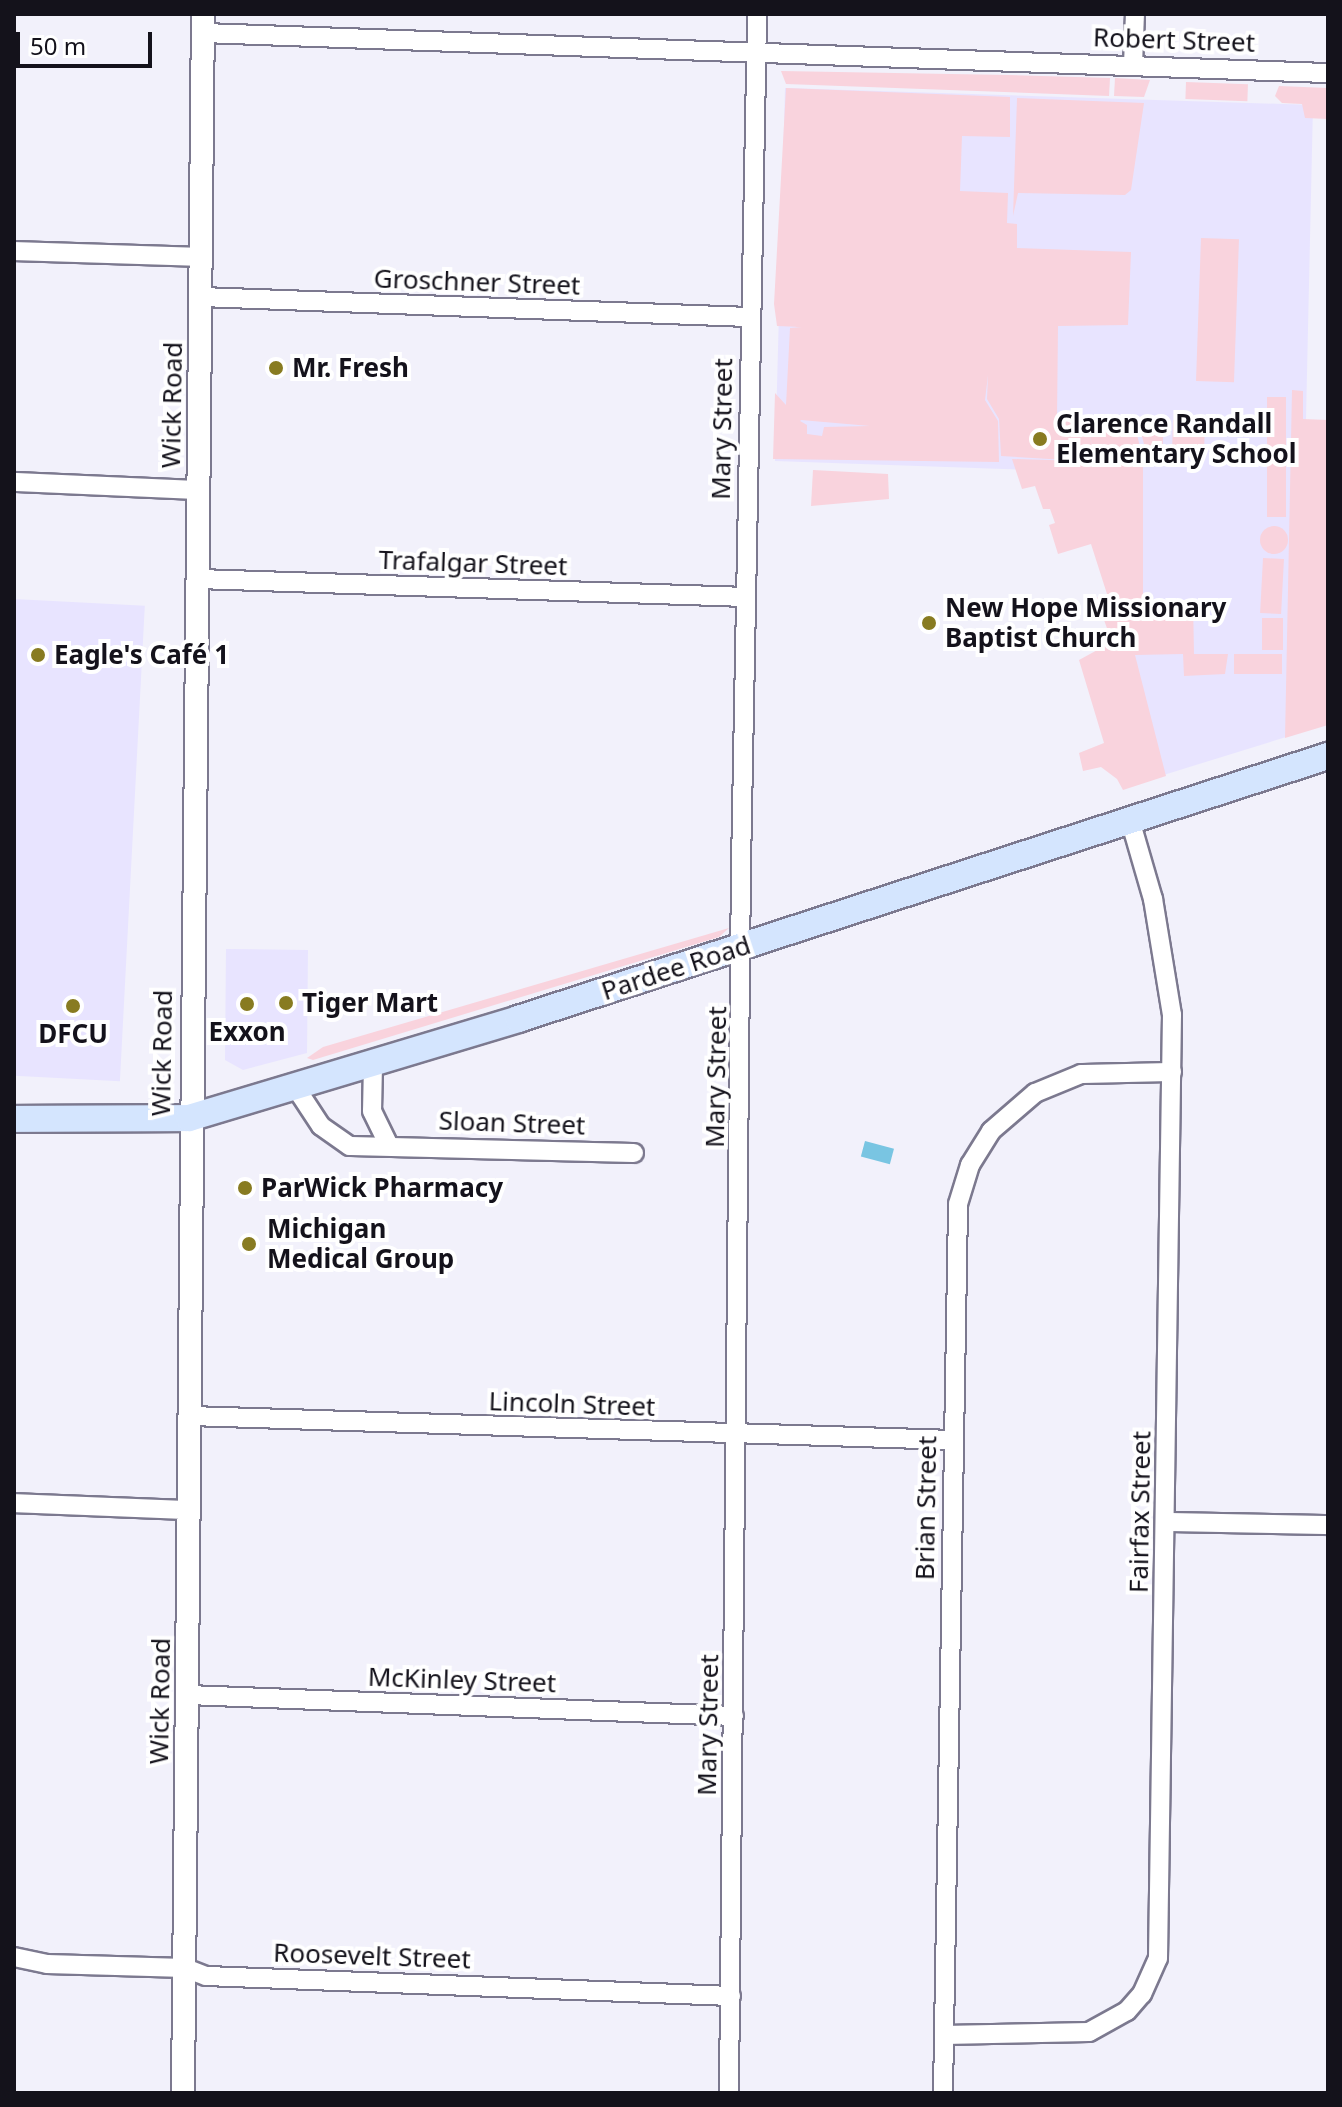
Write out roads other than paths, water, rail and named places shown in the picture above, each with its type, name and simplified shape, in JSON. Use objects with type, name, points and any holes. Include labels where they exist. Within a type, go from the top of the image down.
[{"type":"main road","name":"Pardee Road","points":[[14,1119],[189,1118],[296,1088],[742,947],[1328,756]]},
{"type":"street","name":"Mary Street","points":[[729,2093],[746,597],[757,14]]},
{"type":"street","points":[[1133,65],[1135,14]]},
{"type":"street","name":"Robert Street","points":[[203,24],[756,55],[1328,73]]},
{"type":"street","name":"Wick Road","points":[[183,2093],[190,1416],[189,1118],[203,24]]},
{"type":"street","points":[[14,251],[202,257]]},
{"type":"street","name":"Groschner Street","points":[[201,297],[750,317]]},
{"type":"street","points":[[14,482],[199,490]]},
{"type":"street","name":"Trafalgar Street","points":[[198,579],[746,597]]},
{"type":"street","name":"Fairfax Street","points":[[944,2035],[1089,2032],[1127,2011],[1153,1975],[1160,1943],[1172,1072],[1165,957],[1130,820]]},
{"type":"street","points":[[373,1064],[372,1111],[389,1146]]},
{"type":"street","name":"Brian Street","points":[[943,2093],[955,1221],[963,1181],[978,1150],[1011,1110],[1061,1080],[1110,1071],[1172,1072]]},
{"type":"street","name":"Sloan Street","points":[[296,1088],[321,1126],[341,1142],[634,1153]]},
{"type":"street","name":"Lincoln Street","points":[[190,1416],[953,1440]]},
{"type":"street","points":[[14,1503],[189,1510]]},
{"type":"street","points":[[1166,1522],[1328,1525]]},
{"type":"street","name":"McKinley Street","points":[[188,1695],[734,1716]]},
{"type":"street","name":"Roosevelt Street","points":[[14,1957],[47,1964],[185,1968],[210,1976],[731,1996]]},
{"type":"water","points":[[865,1141],[894,1149],[890,1164],[861,1156]]},
{"type":"place","name":"Mr. Fresh","points":[[276,368]]},
{"type":"place","name":"Clarence Randall Elementary School","points":[[1040,439]]},
{"type":"place","name":"New Hope Missionary Baptist Church","points":[[929,623]]},
{"type":"place","name":"Eagle's Café 1","points":[[38,655]]},
{"type":"place","name":"Tiger Mart","points":[[286,1003]]},
{"type":"place","name":"Exxon","points":[[247,1004]]},
{"type":"place","name":"DFCU","points":[[73,1006]]},
{"type":"place","name":"ParWick Pharmacy","points":[[245,1188]]},
{"type":"place","name":"Michigan Medical Group","points":[[249,1244]]}]
